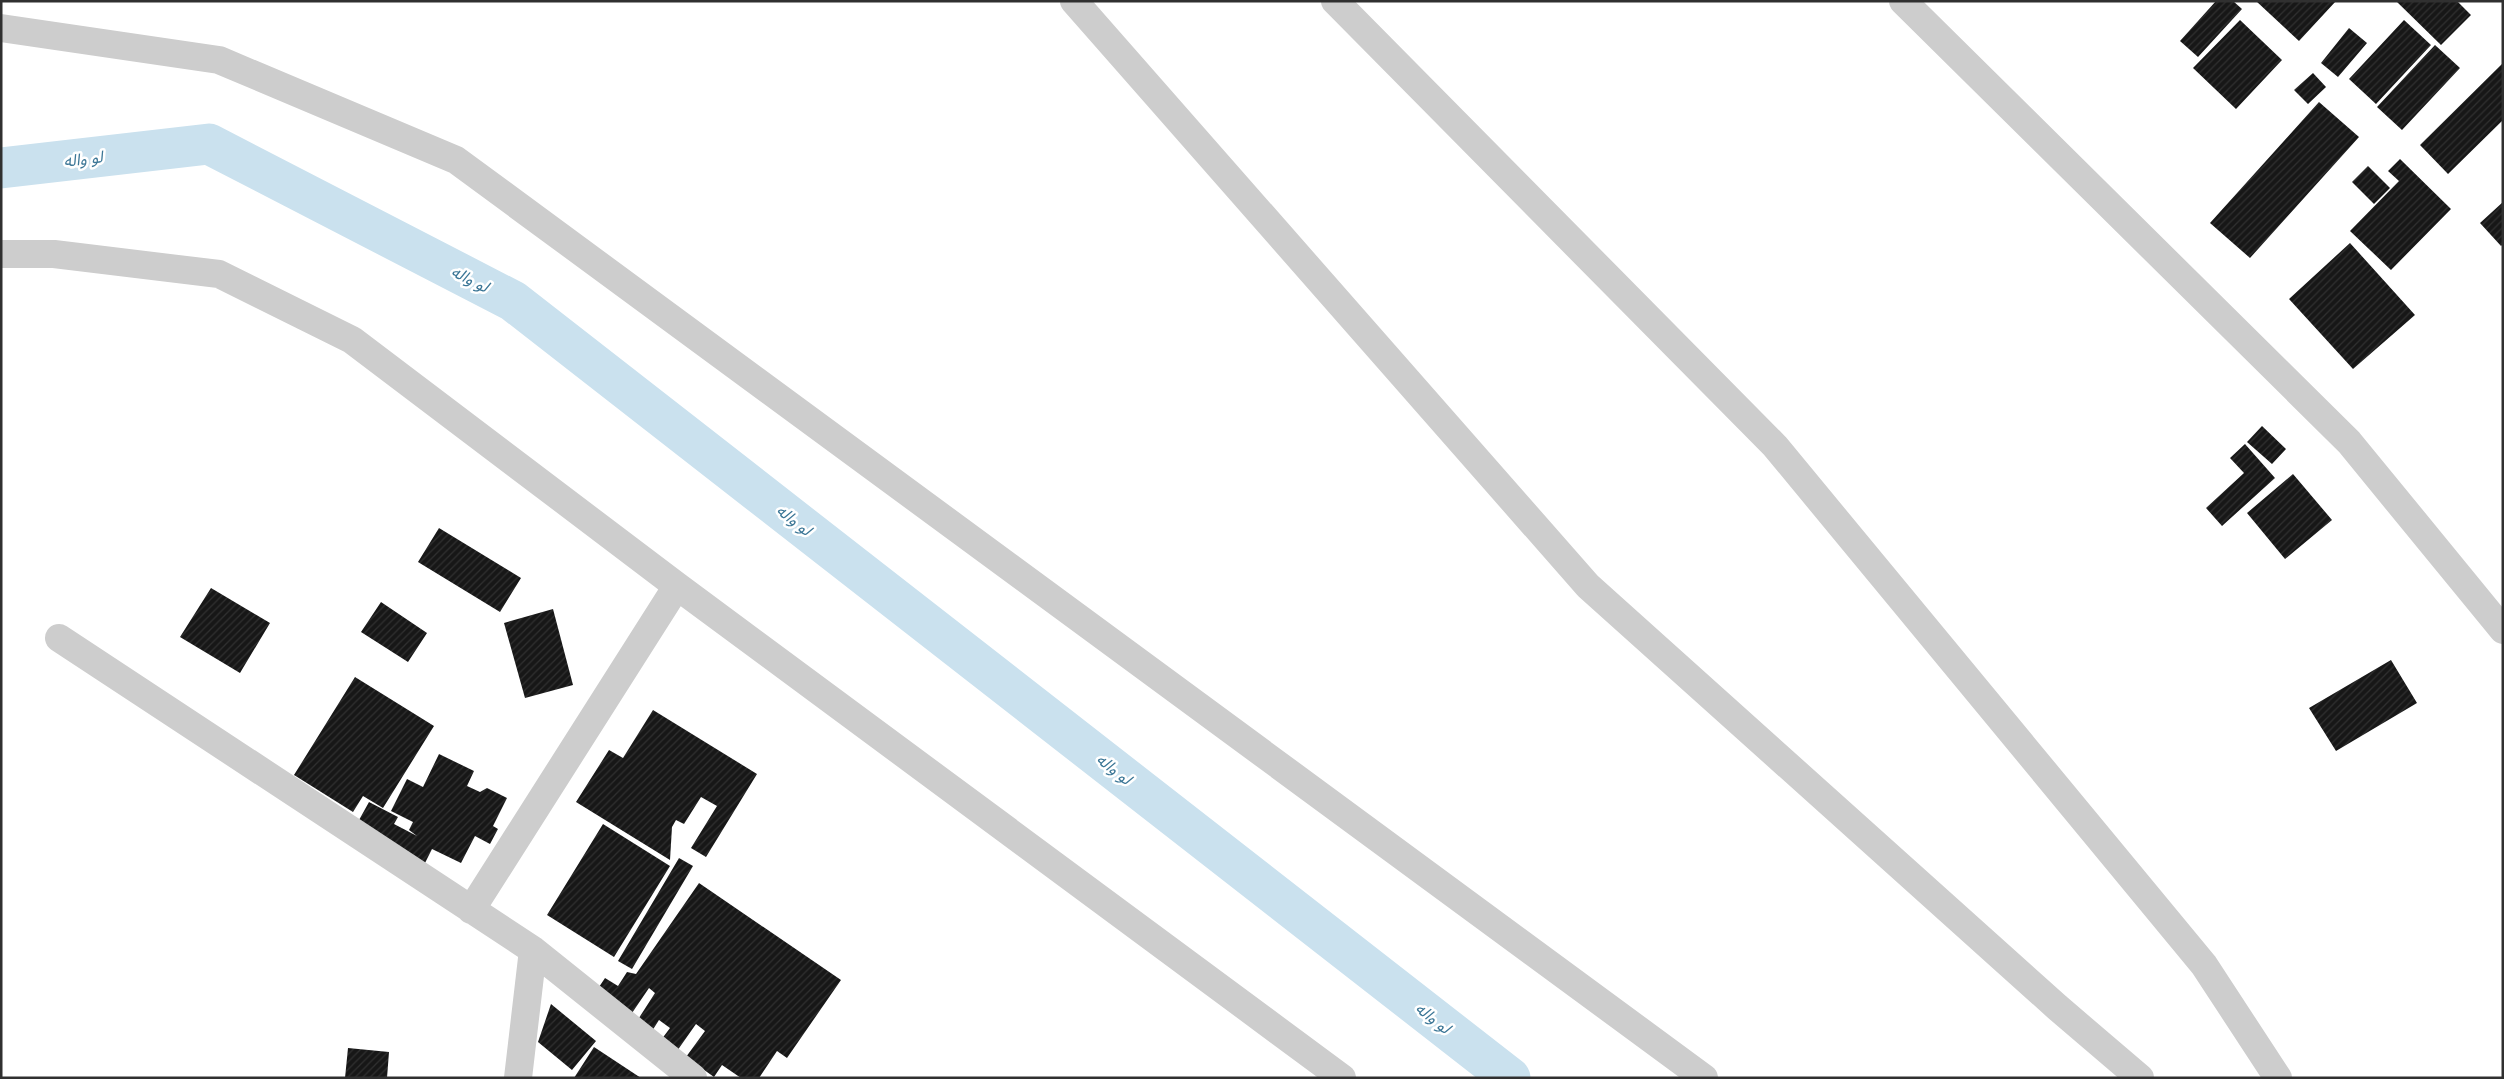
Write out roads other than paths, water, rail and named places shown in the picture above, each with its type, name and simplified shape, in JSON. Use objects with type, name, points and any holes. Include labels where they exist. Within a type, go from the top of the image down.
[{"type":"street","points":[[1074,1],[1588,586],[2057,1007],[2140,1078]]},
{"type":"street","points":[[1335,1],[1776,446],[2204,964],[2278,1078]]},
{"type":"street","points":[[1902,1],[2349,442],[2503,630]]},
{"type":"street","points":[[1,28],[218,60],[456,160],[1704,1078]]},
{"type":"street","points":[[1,254],[54,254],[219,274],[352,340],[677,586],[1342,1078]]},
{"type":"street","points":[[472,910],[677,586]]},
{"type":"street","points":[[59,638],[533,950],[693,1078]]},
{"type":"street","points":[[518,1078],[533,950]]},
{"type":"waterway","name":"لو واله","points":[[1,168],[209,144],[513,301],[1510,1078]]}]
